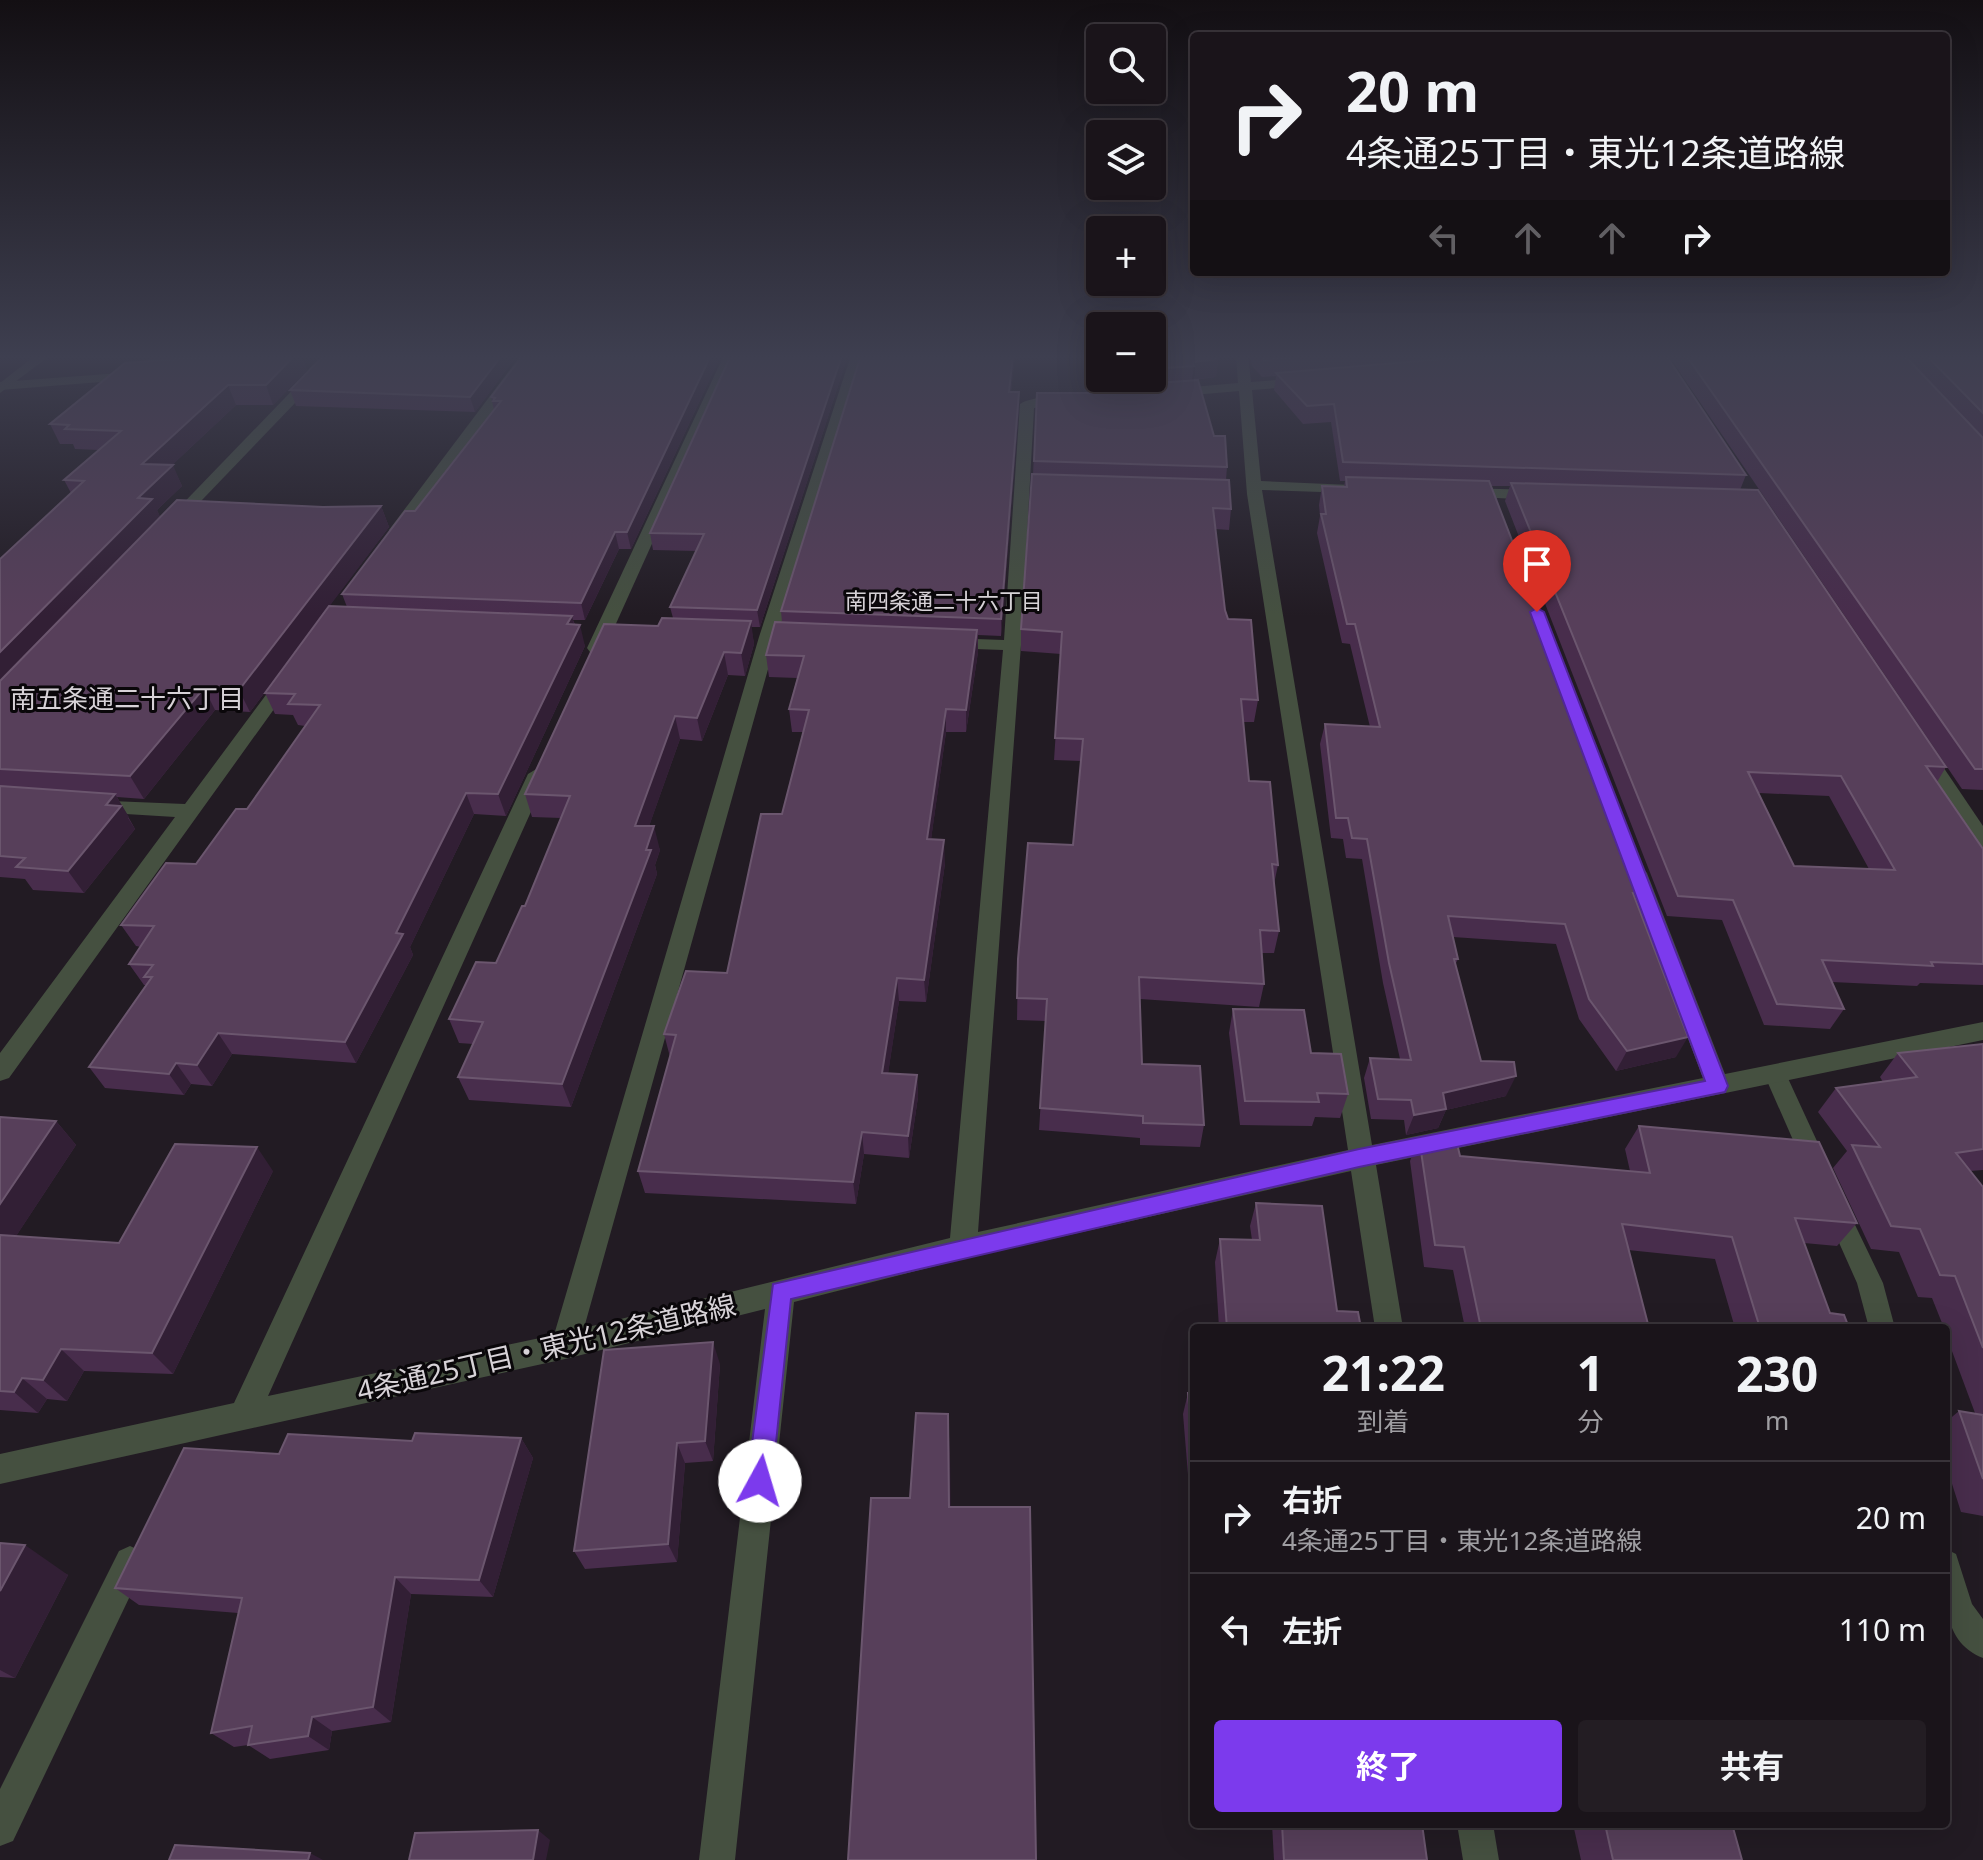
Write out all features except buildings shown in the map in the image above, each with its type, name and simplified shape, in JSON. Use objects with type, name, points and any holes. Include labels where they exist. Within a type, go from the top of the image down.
[{"type":"street","points":[[164,532],[250,442]]},
{"type":"street","points":[[387,543],[463,442]]},
{"type":"street","points":[[584,674],[691,442]]},
{"type":"street","points":[[565,1346],[768,637],[830,442]]},
{"type":"street","points":[[963,1247],[1012,645],[1029,486],[1028,442]]},
{"type":"street","points":[[1249,442],[1250,491],[1388,1324]]},
{"type":"street","points":[[1250,491],[1366,489]]},
{"type":"street","points":[[1445,492],[1495,501],[1554,496]]},
{"type":"street","points":[[936,643],[1012,645]]},
{"type":"street","points":[[0,1071],[293,670]]},
{"type":"street","points":[[1913,738],[1983,842]]},
{"type":"street","points":[[243,1418],[545,759]]},
{"type":"street","points":[[79,804],[191,811]]},
{"type":"street","points":[[1627,849],[1718,1086]]},
{"type":"street","name":"4条通25丁目・東光12条道路線","points":[[0,1469],[188,1442],[243,1418],[565,1346],[963,1247],[1359,1158],[1983,1031]]},
{"type":"street","points":[[717,1860],[781,1291]]},
{"type":"street","points":[[0,1828],[146,1528]]},
{"type":"street","points":[[1476,1828],[1481,1860]]},
{"type":"lane","points":[[1775,1074],[1870,1283],[1881,1324]]},
{"type":"lane","points":[[1952,1611],[1983,1643]]},
{"type":"district","name":"南四条通二十六丁目","points":[[944,600]]},
{"type":"district","name":"南五条通二十六丁目","points":[[127,698]]},
{"type":"route","points":[[760,1481],[781,1291],[1359,1158],[1718,1086],[1537,612]]}]
